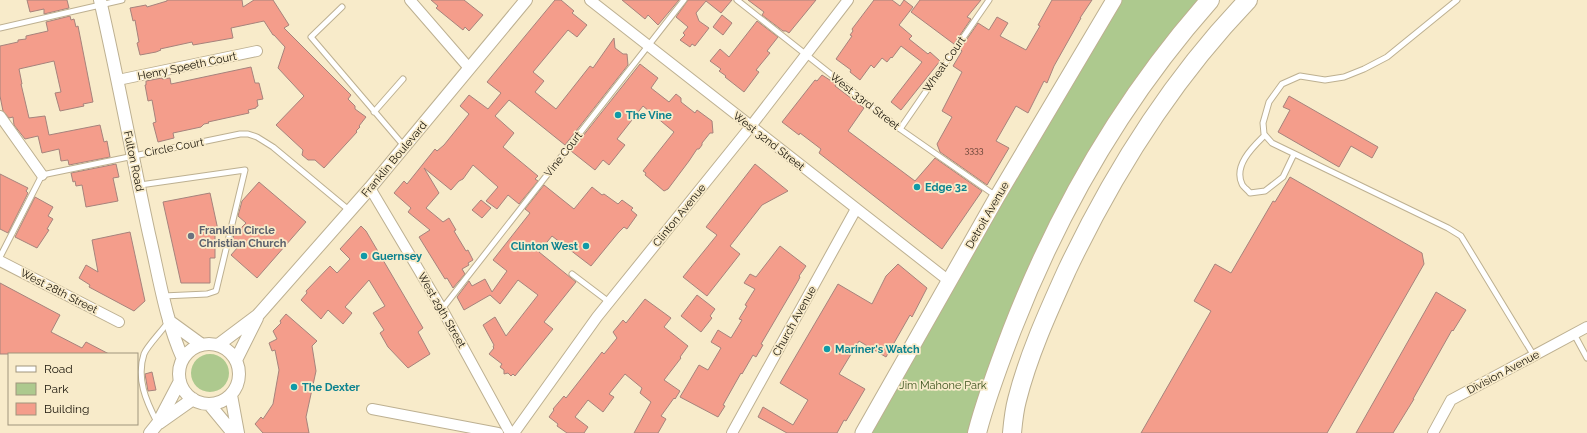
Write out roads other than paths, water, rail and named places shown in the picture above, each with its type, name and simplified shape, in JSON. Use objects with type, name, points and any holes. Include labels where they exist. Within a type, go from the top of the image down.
[{"type":"highway","points":[[977,433],[995,373],[1020,308],[1071,198],[1106,139],[1134,96],[1163,57],[1210,0]]},
{"type":"highway","points":[[1006,433],[1033,351],[1050,308],[1099,206],[1144,129],[1170,92],[1212,39],[1248,0]]},
{"type":"highway","points":[[1212,39],[1261,0]]},
{"type":"highway","points":[[1012,433],[1017,400]]},
{"type":"main road","name":"Detroit Avenue","points":[[863,433],[997,197],[1114,0]]},
{"type":"street","points":[[410,0],[469,68]]},
{"type":"street","name":"Franklin Boulevard","points":[[218,345],[258,315],[370,188],[526,0]]},
{"type":"street","name":"West 32nd Street","points":[[590,0],[949,281]]},
{"type":"street","name":"Clinton Avenue","points":[[514,433],[597,317],[751,126],[848,0]]},
{"type":"street","name":"Fulton Road","points":[[101,2],[118,80],[132,156],[163,296],[174,340],[183,359]]},
{"type":"street","name":"Henry Speeth Court","points":[[118,80],[257,51]]},
{"type":"street","points":[[0,116],[42,175]]},
{"type":"street","name":"West 29th Street","points":[[370,188],[442,309],[510,433]]},
{"type":"street","name":"Church Avenue","points":[[732,433],[856,209]]},
{"type":"street","name":"West 28th Street","points":[[0,261],[119,322]]},
{"type":"street","name":"Franklin Boulevard","points":[[236,360],[258,315]]},
{"type":"street","points":[[169,321],[202,345]]},
{"type":"street","name":"Division Avenue","points":[[1433,433],[1451,400],[1587,327]]},
{"type":"street","points":[[202,345],[218,345],[227,350],[236,360],[239,374],[238,384],[231,395],[218,403],[201,403],[193,400],[186,394],[180,381],[180,368],[183,359],[189,352],[202,345]]},
{"type":"street","points":[[158,424],[180,381]]},
{"type":"street","points":[[231,395],[238,433]]},
{"type":"street","points":[[150,433],[158,424],[193,400]]},
{"type":"street","points":[[209,404],[233,433]]},
{"type":"street","points":[[372,409],[498,433]]},
{"type":"lane","points":[[0,28],[101,2],[122,0]]},
{"type":"lane","name":"Vine Court","points":[[442,309],[684,0]]},
{"type":"lane","name":"West 33rd Street","points":[[737,0],[900,129],[997,197]]},
{"type":"lane","name":"Wheat Court","points":[[900,129],[989,0]]},
{"type":"lane","points":[[1457,0],[1388,57],[1364,69],[1344,77],[1324,80],[1300,76],[1282,84],[1269,102],[1263,123],[1265,135],[1272,143],[1448,228],[1461,236],[1534,356]]},
{"type":"lane","points":[[342,7],[311,37],[404,147]]},
{"type":"lane","points":[[374,112],[403,79]]},
{"type":"lane","name":"Circle Court","points":[[42,175],[240,134],[248,134],[257,137],[273,147],[350,211]]},
{"type":"lane","points":[[1265,135],[1250,150],[1243,162],[1240,174],[1242,184],[1250,193],[1265,191],[1282,177],[1294,154]]},
{"type":"lane","points":[[139,185],[245,170],[216,291],[207,294],[163,296]]},
{"type":"lane","points":[[0,257],[42,175]]},
{"type":"lane","points":[[572,274],[609,302]]},
{"type":"lane","points":[[158,424],[146,401],[141,375],[144,353],[169,321]]},
{"type":"lane","points":[[1574,334],[1587,358]]},
{"type":"place","name":"The Vine","points":[[618,115]]},
{"type":"place","name":"Edge 32","points":[[917,187]]},
{"type":"place","name":"Franklin Circle Christian Church","points":[[191,236]]},
{"type":"place","name":"Clinton West","points":[[586,246]]},
{"type":"place","name":"Guernsey","points":[[364,256]]},
{"type":"place","name":"Mariner's Watch","points":[[827,349]]},
{"type":"place","name":"The Dexter","points":[[294,387]]},
{"type":"park label","name":"Jim Mahone Park","points":[[943,385]]}]
